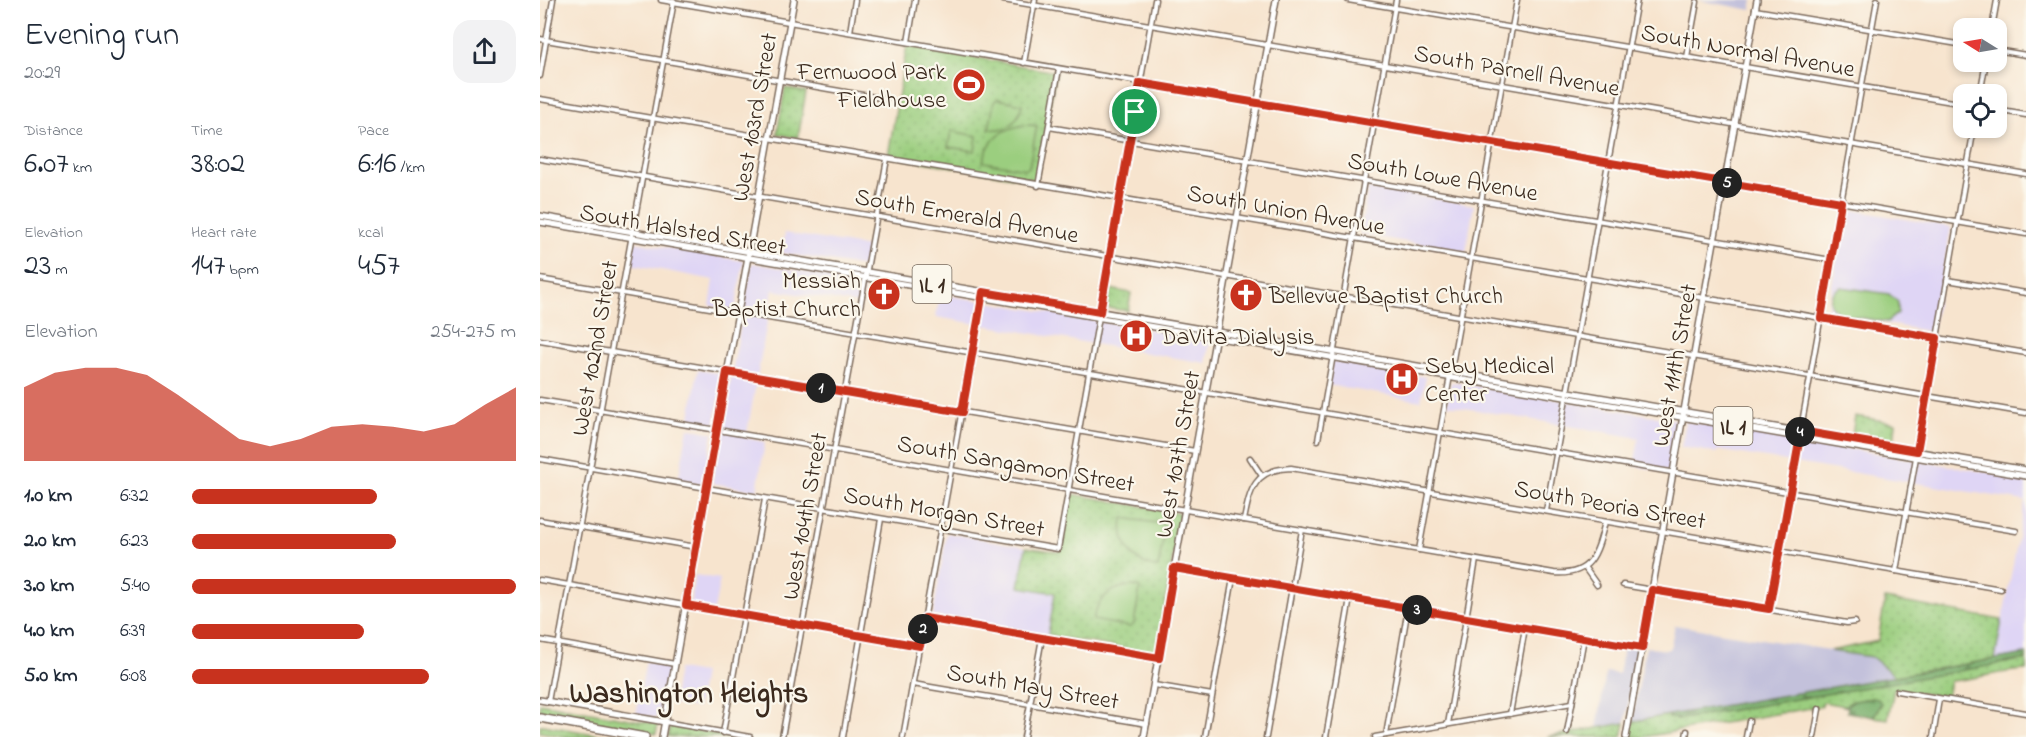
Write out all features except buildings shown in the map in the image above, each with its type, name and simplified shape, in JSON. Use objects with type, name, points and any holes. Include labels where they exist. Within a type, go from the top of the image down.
[{"type":"highway","points":[[540,718],[645,737]]},
{"type":"main road","name":"West 103rd Street","points":[[663,736],[696,547],[720,431],[727,372],[794,0]]},
{"type":"main road","name":"West 107th Street","points":[[1144,737],[1276,0]]},
{"type":"main road","name":"West 111th Street","points":[[1626,737],[1757,0]]},
{"type":"main road","name":"South Halsted Street","points":[[540,216],[633,235],[1450,375],[1916,454],[2026,470]]},
{"type":"main road","name":"South Halsted Street","points":[[540,222],[633,235]]},
{"type":"main road","name":"South Halsted Street","points":[[1916,454],[2026,476]]},
{"type":"main road","points":[[540,700],[665,722]]},
{"type":"street","points":[[540,76],[554,0]]},
{"type":"street","points":[[660,0],[2026,234]]},
{"type":"street","points":[[849,32],[855,0]]},
{"type":"street","points":[[908,42],[915,0]]},
{"type":"street","name":"South Parnell Avenue","points":[[1003,0],[1035,3],[1151,25],[2026,174]]},
{"type":"street","points":[[1068,490],[1155,0]]},
{"type":"street","name":"South Normal Avenue","points":[[1348,0],[1953,102]]},
{"type":"street","points":[[1318,440],[1396,0]]},
{"type":"street","points":[[1419,550],[1516,0]]},
{"type":"street","points":[[1546,511],[1637,0]]},
{"type":"street","points":[[1769,609],[1877,0]]},
{"type":"street","points":[[1994,18],[1997,0]]},
{"type":"street","name":"West 102nd Street","points":[[548,702],[674,1]]},
{"type":"street","points":[[1687,58],[1697,2]]},
{"type":"street","points":[[1024,63],[1035,3]]},
{"type":"street","points":[[1755,10],[1953,43]]},
{"type":"street","points":[[540,39],[886,99]]},
{"type":"street","points":[[2007,52],[2026,55]]},
{"type":"street","points":[[1038,186],[1059,69]]},
{"type":"street","name":"South Union Avenue","points":[[540,99],[1038,186],[2026,353]]},
{"type":"street","points":[[2007,112],[2026,115]]},
{"type":"street","name":"South Lowe Avenue","points":[[1049,127],[1831,260]]},
{"type":"street","points":[[1896,571],[1972,138]]},
{"type":"street","name":"South Emerald Avenue","points":[[540,159],[2026,413]]},
{"type":"street","name":"West 104th Street","points":[[782,737],[887,159]]},
{"type":"street","points":[[540,279],[2016,531]]},
{"type":"street","points":[[1947,280],[2026,294]]},
{"type":"street","points":[[903,737],[983,295]]},
{"type":"street","points":[[540,339],[1196,451]]},
{"type":"street","name":"South Sangamon Street","points":[[540,400],[1560,574],[1572,573],[1585,568]]},
{"type":"street","points":[[1244,520],[1251,491],[1262,476],[1250,458]]},
{"type":"street","name":"South Morgan Street","points":[[540,459],[1058,549],[1068,490]]},
{"type":"street","name":"South Peoria Street","points":[[1262,476],[1276,470],[1291,468],[2001,589]]},
{"type":"street","points":[[723,733],[765,499]]},
{"type":"street","points":[[843,737],[881,519]]},
{"type":"street","points":[[540,520],[696,547]]},
{"type":"street","points":[[1597,585],[1585,568],[1597,551],[1605,522]]},
{"type":"street","points":[[1266,737],[1302,530]]},
{"type":"street","points":[[1448,724],[1476,560]]},
{"type":"street","points":[[1174,568],[1642,648]]},
{"type":"street","points":[[1205,737],[1233,578]]},
{"type":"street","points":[[540,580],[920,646]]},
{"type":"street","points":[[1623,585],[1847,623],[1855,622]]},
{"type":"street","points":[[1326,737],[1350,598]]},
{"type":"street","points":[[1386,735],[1408,608]]},
{"type":"street","points":[[925,618],[1159,658]]},
{"type":"street","points":[[1510,714],[1525,628]]},
{"type":"street","points":[[1024,737],[1042,638]]},
{"type":"street","points":[[1567,732],[1584,638]]},
{"type":"street","points":[[540,640],[675,664]]},
{"type":"street","name":"South May Street","points":[[913,684],[1147,724]]},
{"type":"street","points":[[1154,685],[1212,695]]},
{"type":"street","points":[[1897,691],[2026,713]]},
{"type":"street","points":[[1933,737],[1939,699]]},
{"type":"street","points":[[1375,737],[1572,703]]},
{"type":"street","points":[[1814,737],[1819,709]]},
{"type":"street","points":[[1746,737],[1749,721]]},
{"type":"street","points":[[665,722],[750,737]]},
{"type":"street","points":[[1686,737],[1687,730]]},
{"type":"shaded area","points":[[1698,0],[1753,0],[1751,10]]},
{"type":"shaded area","points":[[1368,188],[1474,205],[1466,252],[1360,234]]},
{"type":"shaded area","points":[[1846,209],[1951,227],[1932,332],[1827,313]]},
{"type":"shaded area","points":[[785,233],[868,247],[865,267],[782,253]]},
{"type":"shaded area","points":[[634,242],[744,261],[735,310],[710,306],[714,280],[630,264]]},
{"type":"shaded area","points":[[752,263],[865,282],[860,304],[773,290],[746,438],[765,442],[757,491],[712,483]]},
{"type":"shaded area","points":[[940,294],[1210,340],[1206,363],[936,317]]},
{"type":"shaded area","points":[[1332,361],[1426,377],[1421,401],[1328,385]]},
{"type":"shaded area","points":[[698,370],[723,374],[714,428],[689,423]]},
{"type":"shaded area","points":[[1451,382],[1678,420],[1669,472],[1634,466],[1639,438],[1447,405]]},
{"type":"shaded area","points":[[1686,421],[2026,479],[2026,654],[1995,659],[2025,501],[1718,450],[1717,453],[1681,447]]},
{"type":"shaded area","points":[[688,428],[713,433],[703,485],[678,481]]},
{"type":"shaded area","points":[[947,533],[1026,547],[1019,587],[1055,593],[1048,635],[933,616]]},
{"type":"shaded area","points":[[695,575],[720,579],[714,610],[690,605]]},
{"type":"shaded area","points":[[1675,625],[1872,657],[1895,676],[1632,722],[1646,647],[1670,649]]},
{"type":"shaded area","points":[[1624,646],[1638,648],[1625,723],[1597,728],[1606,672],[1619,674]]},
{"type":"shaded area","points":[[646,661],[670,666],[661,713],[655,718],[636,715]]},
{"type":"shaded area","points":[[678,669],[703,673],[697,708],[672,704]]},
{"type":"green space","points":[[907,45],[1056,72],[1036,181],[888,156]]},
{"type":"green space","points":[[785,88],[806,92],[798,138],[777,134]]},
{"type":"green space","points":[[997,99],[1022,104],[1015,121],[1002,129],[989,129],[994,102]]},
{"type":"green space","points":[[1037,126],[1029,167],[1026,169],[983,162],[989,146],[999,134],[1013,128]]},
{"type":"green space","points":[[951,131],[977,136],[975,151],[948,147]]},
{"type":"green space","points":[[1841,287],[1889,294],[1898,302],[1898,313],[1887,322],[1839,314],[1831,306],[1831,297]]},
{"type":"green space","points":[[1110,289],[1131,293],[1128,311],[1107,308]]},
{"type":"green space","points":[[1855,416],[1896,423],[1894,442],[1852,435]]},
{"type":"green space","points":[[1072,494],[1180,513],[1157,651],[1154,654],[1048,635],[1055,593],[1019,587],[1026,547],[1060,552]]},
{"type":"green space","points":[[1123,518],[1162,524],[1165,529],[1158,568],[1141,562],[1129,551],[1123,536]]},
{"type":"green space","points":[[1134,586],[1140,588],[1134,624],[1130,627],[1093,620],[1098,606],[1106,595],[1118,588]]},
{"type":"green space","points":[[1885,599],[2002,620],[1995,659],[1895,676],[1872,657],[1830,651],[1878,641]]},
{"type":"green space","points":[[2026,654],[2026,659],[1988,666],[1681,719],[1669,718],[1669,715]]},
{"type":"green space","points":[[2026,659],[2026,670],[1950,681],[1947,697],[1894,689],[1888,719],[1873,717],[1881,705],[1873,698],[1853,701],[1844,706],[1823,702],[1822,706],[1643,737],[1629,737],[1632,722],[1669,715],[1669,718],[1681,719]]},
{"type":"green space","points":[[1878,699],[1881,703],[1873,717],[1847,712],[1848,707],[1844,706],[1854,701]]},
{"type":"green space","points":[[540,703],[658,724],[656,734],[540,714]]},
{"type":"green space","points":[[1625,723],[1622,737],[1547,737]]},
{"type":"green space","points":[[540,725],[612,737],[567,737],[540,732]]},
{"type":"green space","points":[[670,726],[736,737],[668,736]]},
{"type":"place","name":"Fernwood Park Fieldhouse","points":[[969,85]]},
{"type":"place","name":"Messiah Baptist Church","points":[[884,294]]},
{"type":"place","name":"Bellevue Baptist Church","points":[[1246,295]]},
{"type":"place","name":"DaVita Dialysis","points":[[1136,336]]},
{"type":"place","name":"Seby Medical Center","points":[[1402,379]]},
{"type":"district","name":"Washington Heights","points":[[689,692]]},
{"type":"route","points":[[1140,83],[1841,202],[1821,318],[1937,338],[1917,451],[1801,431],[1769,609],[1652,590],[1642,648],[1174,568],[1159,658],[925,618],[920,646],[686,605],[727,372],[962,412],[983,292],[1100,312],[1135,112],[1140,83]]}]
